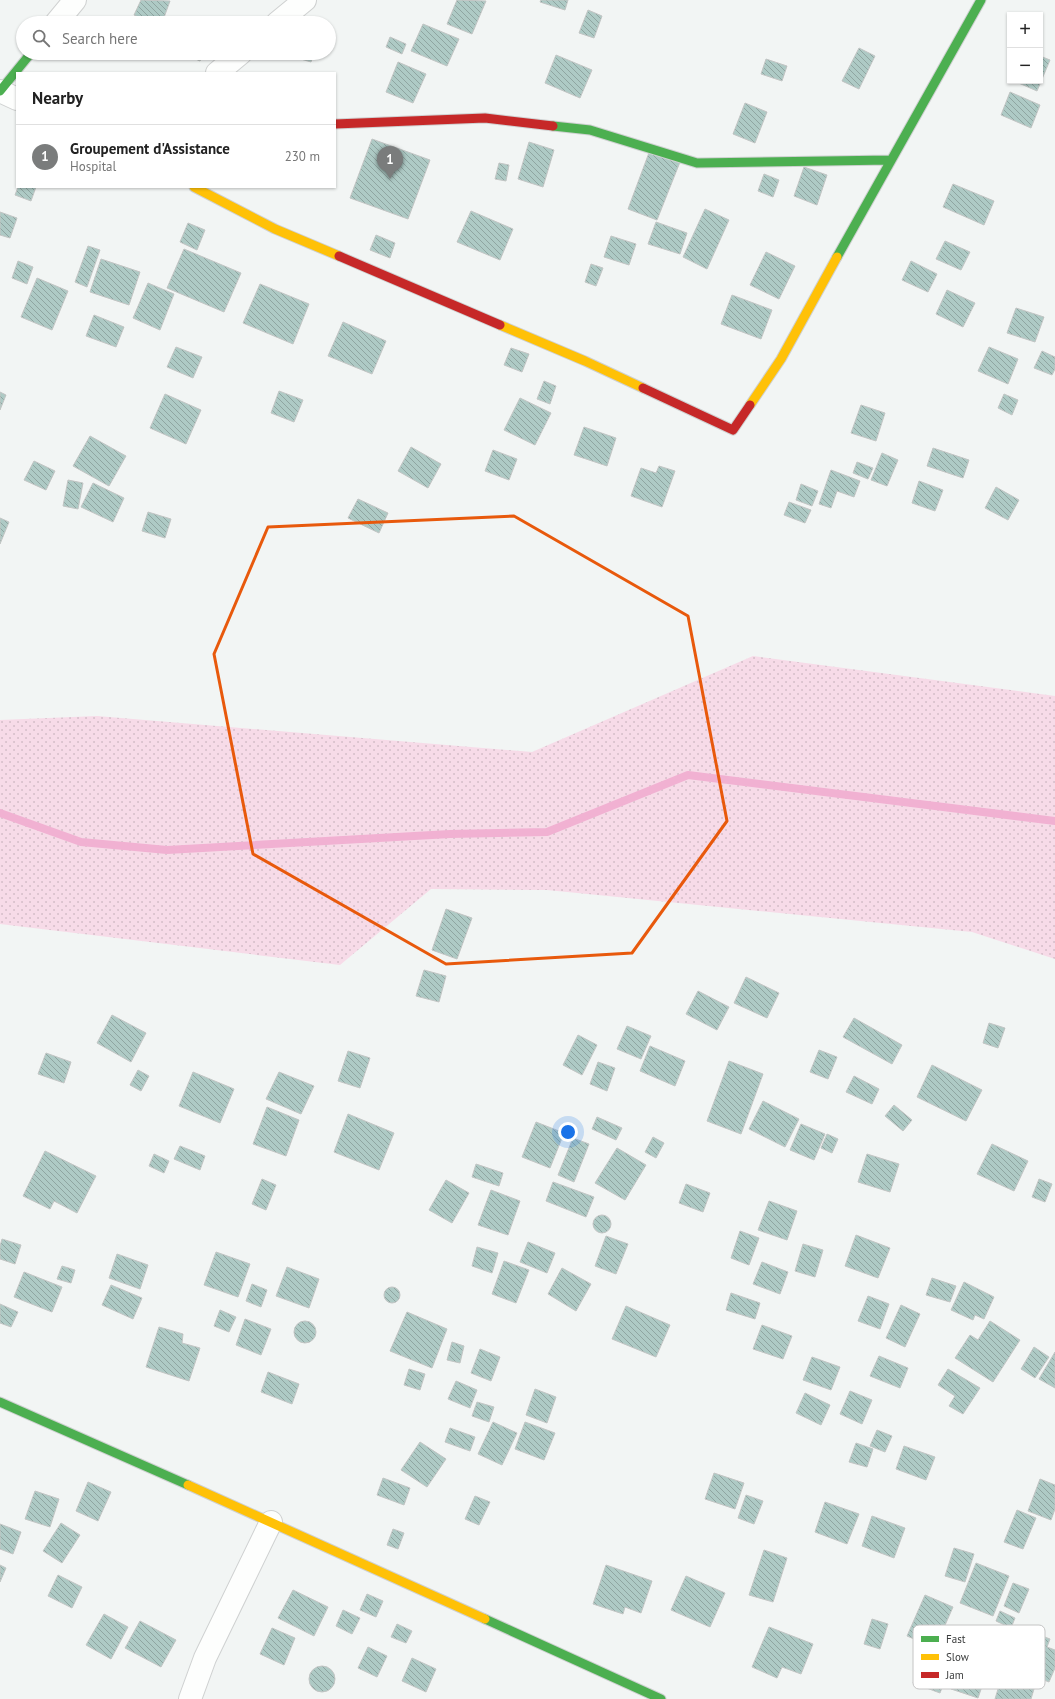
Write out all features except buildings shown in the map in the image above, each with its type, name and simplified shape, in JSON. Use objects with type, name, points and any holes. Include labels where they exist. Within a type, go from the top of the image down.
[{"type":"street","points":[[62,16],[76,0]]},
{"type":"street","points":[[286,16],[305,0]]},
{"type":"street","points":[[196,188],[275,229],[585,361],[733,430],[781,359],[890,160],[981,0]]},
{"type":"street","points":[[16,99],[0,91],[25,60]]},
{"type":"street","points":[[218,72],[233,60]]},
{"type":"street","points":[[336,124],[485,118],[590,130],[697,163],[890,160]]},
{"type":"street","points":[[0,1402],[271,1522],[661,1699]]},
{"type":"street","points":[[190,1699],[205,1658],[271,1522]]},
{"type":"highlighted area","points":[[514,516],[688,616],[727,821],[632,953],[446,964],[253,854],[214,654],[268,527]]},
{"type":"shaded area","points":[[753,656],[1055,696],[1055,959],[972,932],[547,890],[431,889],[340,965],[0,924],[0,720],[97,716],[532,752]]},
{"type":"waterway","points":[[0,813],[81,842],[167,850],[450,834],[547,832],[688,775],[1055,821]]},
{"type":"traffic: fast","points":[[837,257],[981,0]]},
{"type":"traffic: fast","points":[[0,91],[25,60]]},
{"type":"traffic: fast","points":[[553,126],[590,130],[697,163],[890,160]]},
{"type":"traffic: fast","points":[[0,1402],[188,1485]]},
{"type":"traffic: fast","points":[[485,1619],[661,1699]]},
{"type":"traffic: slow","points":[[196,188],[275,229],[339,256]]},
{"type":"traffic: slow","points":[[750,405],[781,359],[837,257]]},
{"type":"traffic: slow","points":[[500,325],[585,361],[643,388]]},
{"type":"traffic: slow","points":[[188,1485],[485,1619]]},
{"type":"traffic: jam","points":[[336,124],[485,118],[553,126]]},
{"type":"traffic: jam","points":[[339,256],[500,325]]},
{"type":"traffic: jam","points":[[643,388],[733,430],[750,405]]},
{"type":"place","name":"Groupement d'Assistance","points":[[390,179]]}]
